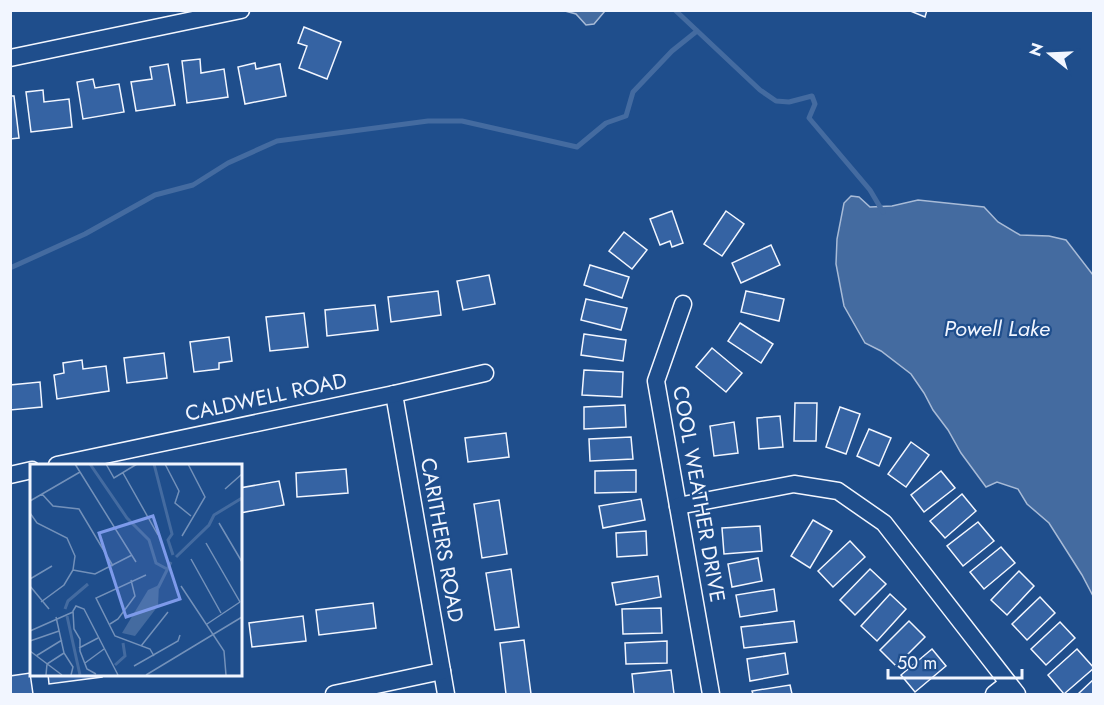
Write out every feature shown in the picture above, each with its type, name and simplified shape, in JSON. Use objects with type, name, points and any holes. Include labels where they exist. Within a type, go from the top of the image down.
[{"type":"street","points":[[10,58],[241,10]]},
{"type":"street","name":"COOL WEATHER DRIVE","points":[[683,304],[656,381],[711,694]]},
{"type":"street","name":"CALDWELL ROAD","points":[[62,464],[485,373]]},
{"type":"street","name":"CARITHERS ROAD","points":[[394,394],[446,694]]},
{"type":"street","points":[[10,475],[30,470]]},
{"type":"street","points":[[678,506],[794,484],[838,491],[884,523],[1012,689],[994,694]]},
{"type":"street","points":[[334,694],[442,671]]},
{"type":"water","points":[[605,10],[594,24],[586,25],[576,14],[565,11]]},
{"type":"water","name":"Powell Lake","points":[[851,196],[859,197],[870,207],[892,206],[918,200],[984,207],[998,222],[1020,235],[1049,236],[1066,240],[1093,275],[1093,596],[1049,523],[1027,504],[1018,489],[997,482],[986,487],[961,453],[911,374],[881,351],[865,343],[844,306],[836,264],[837,239],[844,203]]},
{"type":"building","points":[[908,10],[927,10],[925,17]]},
{"type":"building","points":[[304,27],[341,42],[327,79],[299,68],[307,46],[298,43]]},
{"type":"building","points":[[200,59],[201,73],[224,69],[228,97],[187,103],[182,61]]},
{"type":"building","points":[[255,63],[256,69],[280,64],[286,96],[245,104],[238,67]]},
{"type":"building","points":[[168,64],[175,105],[136,111],[131,82],[152,79],[150,67]]},
{"type":"building","points":[[93,79],[95,88],[119,84],[124,112],[83,119],[77,82]]},
{"type":"building","points":[[43,90],[44,102],[69,99],[72,127],[31,132],[26,92]]},
{"type":"building","points":[[10,96],[14,96],[19,138],[10,139]]},
{"type":"building","points":[[672,211],[683,243],[672,247],[670,241],[660,245],[650,219]]},
{"type":"building","points":[[726,211],[744,224],[722,256],[704,244]]},
{"type":"building","points":[[624,232],[647,250],[632,269],[609,251]]},
{"type":"building","points":[[771,245],[780,265],[741,283],[732,263]]},
{"type":"building","points":[[590,265],[629,277],[622,298],[584,285]]},
{"type":"building","points":[[489,275],[495,304],[463,310],[457,281]]},
{"type":"building","points":[[438,291],[441,315],[391,322],[388,297]]},
{"type":"building","points":[[746,291],[784,299],[779,321],[741,312]]},
{"type":"building","points":[[586,299],[627,308],[621,330],[581,320]]},
{"type":"building","points":[[375,305],[378,330],[327,336],[325,310]]},
{"type":"building","points":[[304,313],[308,347],[270,351],[266,317]]},
{"type":"building","points":[[740,323],[773,344],[761,363],[728,341]]},
{"type":"building","points":[[584,334],[626,340],[623,361],[581,355]]},
{"type":"building","points":[[229,337],[232,361],[219,363],[219,369],[194,372],[190,342]]},
{"type":"building","points":[[712,348],[742,373],[726,392],[696,367]]},
{"type":"building","points":[[164,353],[167,378],[127,383],[124,358]]},
{"type":"building","points":[[82,360],[83,369],[106,366],[109,391],[57,399],[54,375],[64,373],[63,363]]},
{"type":"building","points":[[584,370],[623,372],[622,397],[582,395]]},
{"type":"building","points":[[40,382],[42,407],[10,410],[10,385]]},
{"type":"building","points":[[795,403],[817,403],[816,441],[794,441]]},
{"type":"building","points":[[625,405],[626,427],[584,429],[584,407]]},
{"type":"building","points":[[840,407],[860,414],[846,454],[826,447]]},
{"type":"building","points":[[780,416],[783,447],[759,449],[757,418]]},
{"type":"building","points":[[734,422],[738,453],[714,456],[710,426]]},
{"type":"building","points":[[869,429],[891,438],[879,466],[857,456]]},
{"type":"building","points":[[506,433],[509,457],[468,462],[465,438]]},
{"type":"building","points":[[631,437],[633,459],[590,461],[589,439]]},
{"type":"building","points":[[911,442],[929,455],[906,487],[888,474]]},
{"type":"building","points":[[346,469],[348,493],[297,497],[296,473]]},
{"type":"building","points":[[636,470],[636,492],[595,493],[595,471]]},
{"type":"building","points":[[941,471],[955,488],[924,512],[911,495]]},
{"type":"building","points":[[279,481],[284,505],[242,513],[242,488]]},
{"type":"building","points":[[962,494],[976,511],[945,538],[930,521]]},
{"type":"building","points":[[641,499],[645,520],[603,528],[599,506]]},
{"type":"building","points":[[499,500],[507,554],[482,558],[474,504]]},
{"type":"building","points":[[813,520],[832,531],[810,568],[791,556]]},
{"type":"building","points":[[978,522],[994,541],[963,566],[947,546]]},
{"type":"building","points":[[760,526],[762,551],[724,554],[722,528]]},
{"type":"building","points":[[646,531],[647,555],[617,557],[616,533]]},
{"type":"building","points":[[850,541],[865,557],[833,587],[818,571]]},
{"type":"building","points":[[1001,547],[1015,563],[984,589],[970,572]]},
{"type":"building","points":[[758,558],[762,581],[732,587],[728,564]]},
{"type":"building","points":[[511,569],[519,627],[495,630],[486,573]]},
{"type":"building","points":[[870,569],[886,584],[855,615],[840,600]]},
{"type":"building","points":[[1019,571],[1034,586],[1007,615],[991,600]]},
{"type":"building","points":[[658,576],[661,597],[616,605],[612,583]]},
{"type":"building","points":[[774,589],[777,611],[740,617],[736,595]]},
{"type":"building","points":[[890,594],[906,609],[877,641],[861,626]]},
{"type":"building","points":[[1040,597],[1055,613],[1027,640],[1012,624]]},
{"type":"building","points":[[373,603],[376,628],[319,635],[316,610]]},
{"type":"building","points":[[661,608],[662,633],[623,634],[622,609]]},
{"type":"building","points":[[303,616],[306,641],[252,647],[249,623]]},
{"type":"building","points":[[794,621],[797,642],[744,648],[741,627]]},
{"type":"building","points":[[909,621],[925,637],[896,666],[880,650]]},
{"type":"building","points":[[1060,622],[1075,638],[1046,665],[1031,649]]},
{"type":"building","points":[[524,640],[531,694],[506,694],[500,643]]},
{"type":"building","points":[[667,641],[667,663],[626,664],[625,643]]},
{"type":"building","points":[[932,649],[946,666],[915,692],[901,675]]},
{"type":"building","points":[[1077,649],[1094,668],[1064,694],[1048,675]]},
{"type":"building","points":[[785,653],[788,674],[750,681],[747,659]]},
{"type":"building","points":[[671,670],[674,694],[634,694],[632,674]]},
{"type":"building","points":[[30,673],[33,694],[10,694],[10,676]]},
{"type":"building","points":[[48,675],[102,675],[102,677],[49,684]]},
{"type":"building","points":[[1094,679],[1094,694],[1078,694]]},
{"type":"building","points":[[790,685],[792,694],[753,694],[752,691]]},
{"type":"waterway","points":[[675,10],[760,90],[776,101],[789,102],[812,96],[815,104],[809,118],[870,190],[883,212]]},
{"type":"waterway","points":[[10,268],[85,234],[155,195],[193,185],[228,163],[277,141],[428,121],[462,121],[577,147],[606,123],[626,116],[633,92],[672,51],[697,31]]}]
